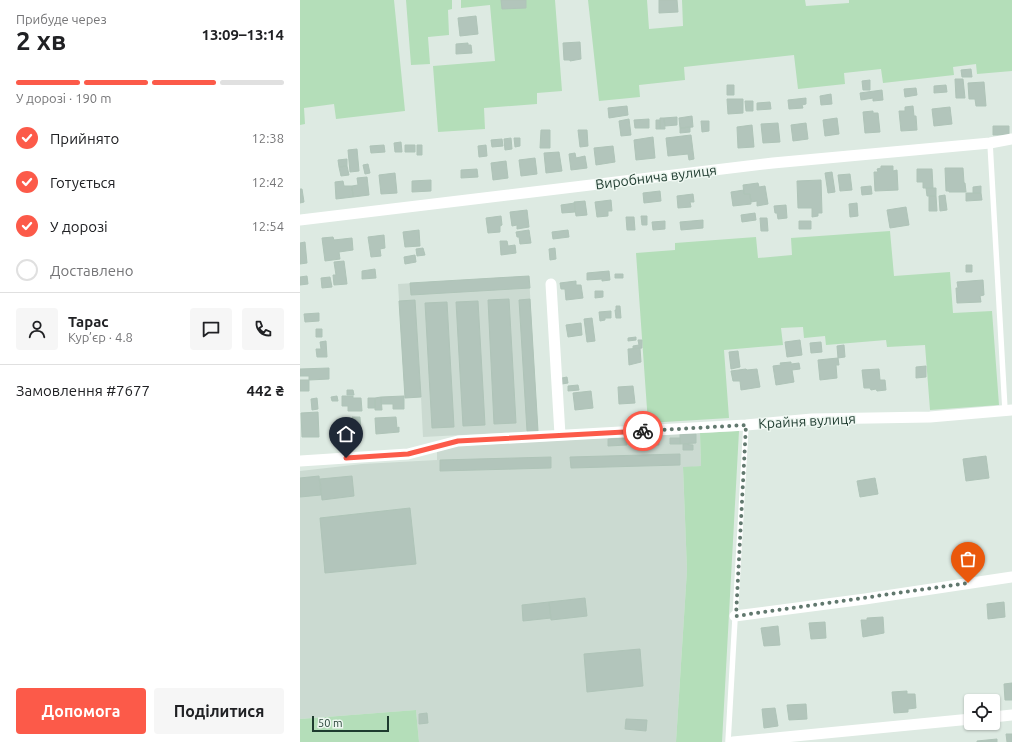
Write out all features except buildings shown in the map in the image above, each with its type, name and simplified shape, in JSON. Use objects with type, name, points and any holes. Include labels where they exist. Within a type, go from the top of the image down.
[{"type":"street","name":"Виробнича вулиця","points":[[300,220],[773,163],[990,144],[1012,138]]},
{"type":"street","points":[[551,284],[560,435]]},
{"type":"street","name":"Крайня вулиця","points":[[300,461],[408,454],[458,441],[746,425],[812,419],[930,417],[1009,410]]},
{"type":"street","points":[[736,616],[1012,577]]},
{"type":"street","points":[[1000,716],[1012,715]]},
{"type":"street","points":[[732,742],[964,720]]},
{"type":"lane","points":[[990,144],[1009,410]]},
{"type":"lane","points":[[728,742],[746,425]]},
{"type":"shaded area","points":[[529,276],[538,431],[423,437],[421,397],[405,398],[398,284]]},
{"type":"shaded area","points":[[700,433],[701,466],[683,468],[687,570],[676,742],[419,742],[416,710],[300,719],[300,471],[362,464],[437,460],[437,451],[458,446]]},
{"type":"green space","points":[[300,0],[394,0],[405,111],[336,119],[334,104],[304,108],[305,124],[300,125]]},
{"type":"green space","points":[[406,0],[452,0],[452,9],[448,10],[449,35],[428,37],[430,64],[411,65]]},
{"type":"green space","points":[[461,0],[555,0],[562,91],[537,93],[537,104],[484,108],[485,129],[438,132],[433,66],[495,61],[490,5],[461,8]]},
{"type":"green space","points":[[588,0],[647,0],[649,29],[683,26],[682,0],[805,0],[806,6],[849,3],[849,0],[1012,0],[1012,71],[977,74],[976,64],[953,67],[954,75],[883,83],[881,69],[844,73],[845,84],[798,89],[794,55],[684,67],[685,80],[639,85],[640,97],[599,101]]},
{"type":"green space","points":[[890,231],[894,276],[950,272],[953,313],[992,311],[999,405],[930,410],[925,345],[887,347],[886,340],[826,345],[825,336],[804,338],[803,327],[781,328],[783,345],[724,350],[729,418],[648,423],[636,253],[675,250],[675,243],[756,237],[758,258],[792,255],[791,238]]},
{"type":"green space","points":[[739,431],[722,742],[676,742],[687,570],[683,467],[701,466],[700,433]]},
{"type":"green space","points":[[416,710],[419,742],[300,742],[300,719]]},
{"type":"way so far","points":[[643,431],[746,425],[736,616],[865,599],[968,583]]},
{"type":"route","points":[[346,458],[408,454],[458,441],[643,431]]}]
